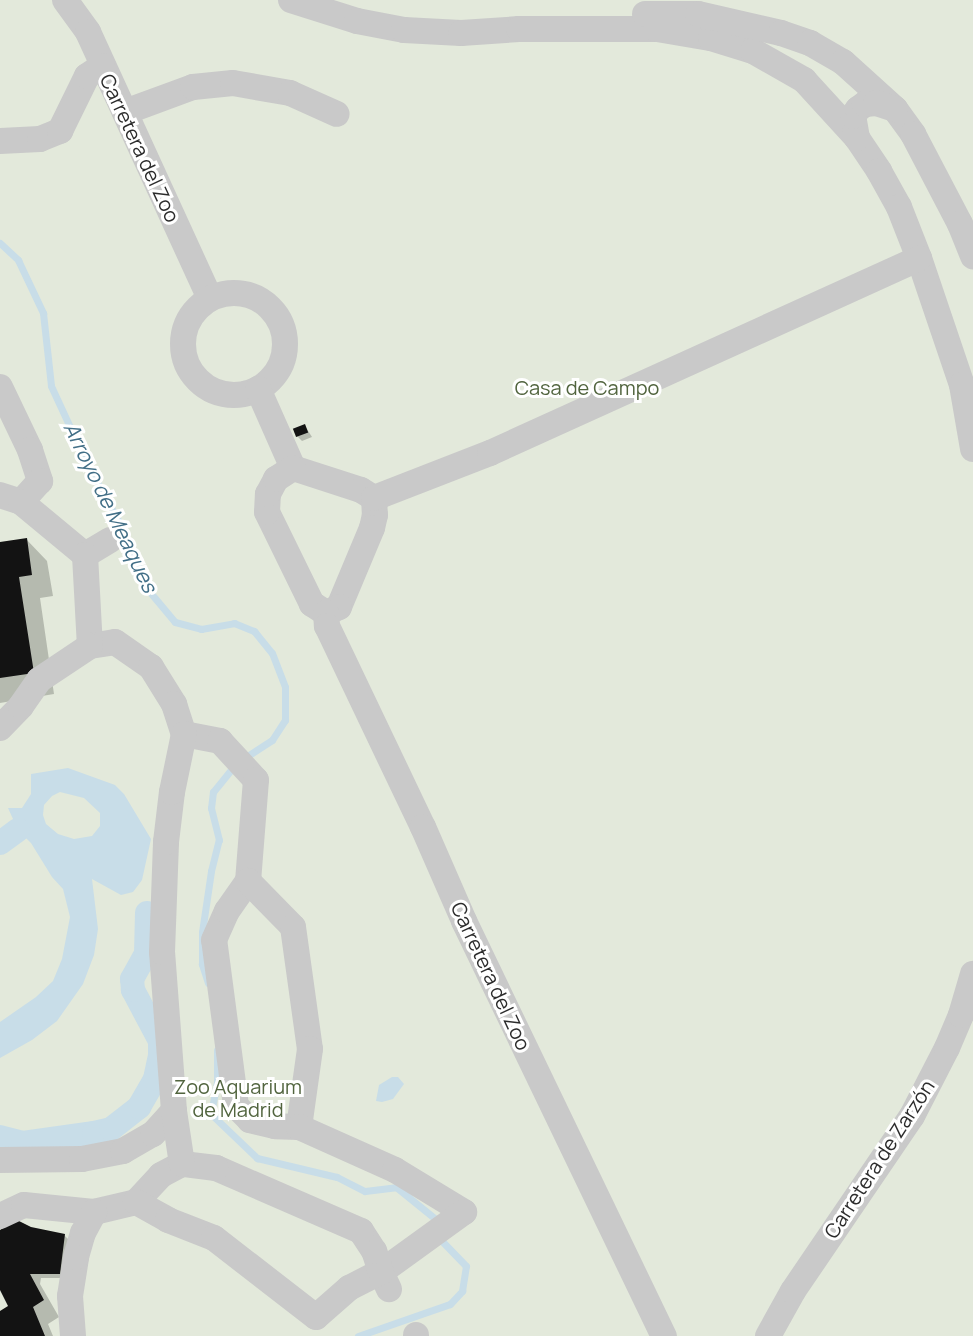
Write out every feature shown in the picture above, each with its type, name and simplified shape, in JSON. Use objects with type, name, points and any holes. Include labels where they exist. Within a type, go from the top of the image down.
[{"type":"street","name":"Carretera del Zoo","points":[[65,0],[88,32],[210,298]]},
{"type":"street","points":[[291,0],[357,21],[404,30],[461,33],[519,29],[657,29],[711,38],[753,51],[804,80],[857,138],[899,207],[967,390],[973,449]]},
{"type":"street","points":[[519,29],[596,17],[698,14],[781,33],[810,44],[843,62],[895,109],[913,134],[973,257]]},
{"type":"street","points":[[0,141],[39,139],[60,131],[87,76],[102,66]]},
{"type":"street","points":[[125,112],[193,87],[233,83],[290,93],[337,114]]},
{"type":"street","points":[[857,138],[853,116],[858,109],[865,104],[876,103],[895,109]]},
{"type":"street","points":[[374,498],[490,453],[919,258]]},
{"type":"street","points":[[228,293],[251,296],[271,309],[280,321],[285,336],[285,352],[280,367],[271,379],[258,389],[243,394],[227,394],[211,390],[198,380],[188,367],[184,351],[184,335],[190,319],[210,298],[228,293]]},
{"type":"street","points":[[0,387],[30,450],[40,481],[11,498],[85,555],[90,646]]},
{"type":"street","points":[[258,389],[293,468],[362,490],[374,498]]},
{"type":"street","points":[[293,468],[276,479],[268,494],[267,512],[312,604],[326,613],[339,607],[372,528],[375,515],[374,498]]},
{"type":"street","points":[[85,555],[110,540]]},
{"type":"street","name":"Carretera del Zoo","points":[[326,613],[327,626],[413,806],[464,921],[664,1336]]},
{"type":"street","points":[[0,728],[21,706],[39,680],[90,646],[115,642],[151,667],[174,704],[184,734],[172,792],[166,842],[162,952],[174,1111],[182,1164]]},
{"type":"street","points":[[136,1202],[168,1220],[214,1238],[311,1327],[349,1288],[385,1281],[464,1212],[395,1170],[299,1127],[274,1126],[250,1120],[236,1106],[214,940],[227,911],[248,881],[256,780],[220,741],[184,734]]},
{"type":"street","points":[[248,881],[293,927],[310,1049],[299,1127]]},
{"type":"street","name":"Carretera de Zarzón","points":[[768,1336],[793,1291],[912,1116],[947,1048],[961,1015],[973,974]]},
{"type":"street","points":[[0,1160],[82,1159],[123,1151],[153,1134],[174,1111]]},
{"type":"street","points":[[0,1216],[24,1205],[94,1212],[136,1202],[161,1175],[182,1164],[216,1167],[361,1231],[374,1251],[385,1281]]},
{"type":"street","points":[[73,1336],[70,1296],[76,1257],[83,1233],[94,1212]]},
{"type":"green space","name":"Casa de Campo","points":[[0,0],[973,0],[973,1336],[0,1336]]},
{"type":"water","points":[[68,768],[115,785],[124,794],[151,839],[142,880],[133,892],[121,895],[92,879],[98,929],[94,955],[83,984],[57,1021],[32,1040],[0,1058],[0,1022],[36,997],[53,981],[62,959],[70,917],[63,889],[52,877],[31,843],[18,830],[8,808],[22,808],[31,794],[31,774]],"holes":[[[60,792],[84,798],[100,813],[100,826],[92,836],[74,839],[58,834],[46,824],[43,815],[44,805],[52,796]]]},
{"type":"water","points":[[392,1077],[398,1077],[404,1084],[393,1099],[376,1101],[379,1085]]},
{"type":"building","points":[[305,424],[308,432],[296,437],[293,429]]},
{"type":"building","points":[[27,538],[32,575],[19,577],[34,673],[0,678],[0,542]]},
{"type":"building","points":[[17,1220],[31,1227],[65,1234],[60,1274],[30,1274],[44,1300],[33,1307],[45,1336],[0,1336],[0,1311],[8,1306],[0,1290],[0,1230]]},
{"type":"waterway","name":"Arroyo de Meaques","points":[[0,243],[18,260],[43,313],[51,386],[87,464],[119,522],[149,591],[175,622],[201,629],[234,623],[254,631],[272,653],[285,687],[285,720],[272,740],[249,755]]},
{"type":"waterway","name":"Arroyo de Meaques","points":[[208,983],[202,964],[202,932],[211,871],[219,840],[211,808],[213,792],[235,765]]},
{"type":"waterway","points":[[0,843],[18,830]]},
{"type":"waterway","points":[[0,1137],[23,1143],[94,1133],[111,1129],[139,1107],[155,1079],[160,1056],[160,1041],[133,990],[132,979],[146,954],[147,913]]},
{"type":"waterway","name":"Arroyo de Meaques","points":[[217,1050],[217,1082],[211,1114],[257,1158],[337,1177],[365,1191],[396,1187],[438,1221]]},
{"type":"waterway","name":"Arroyo de Meaques","points":[[358,1336],[450,1304],[462,1291],[466,1266],[443,1242]]},
{"type":"park label","name":"Zoo Aquarium de Madrid","points":[[238,1098]]}]
